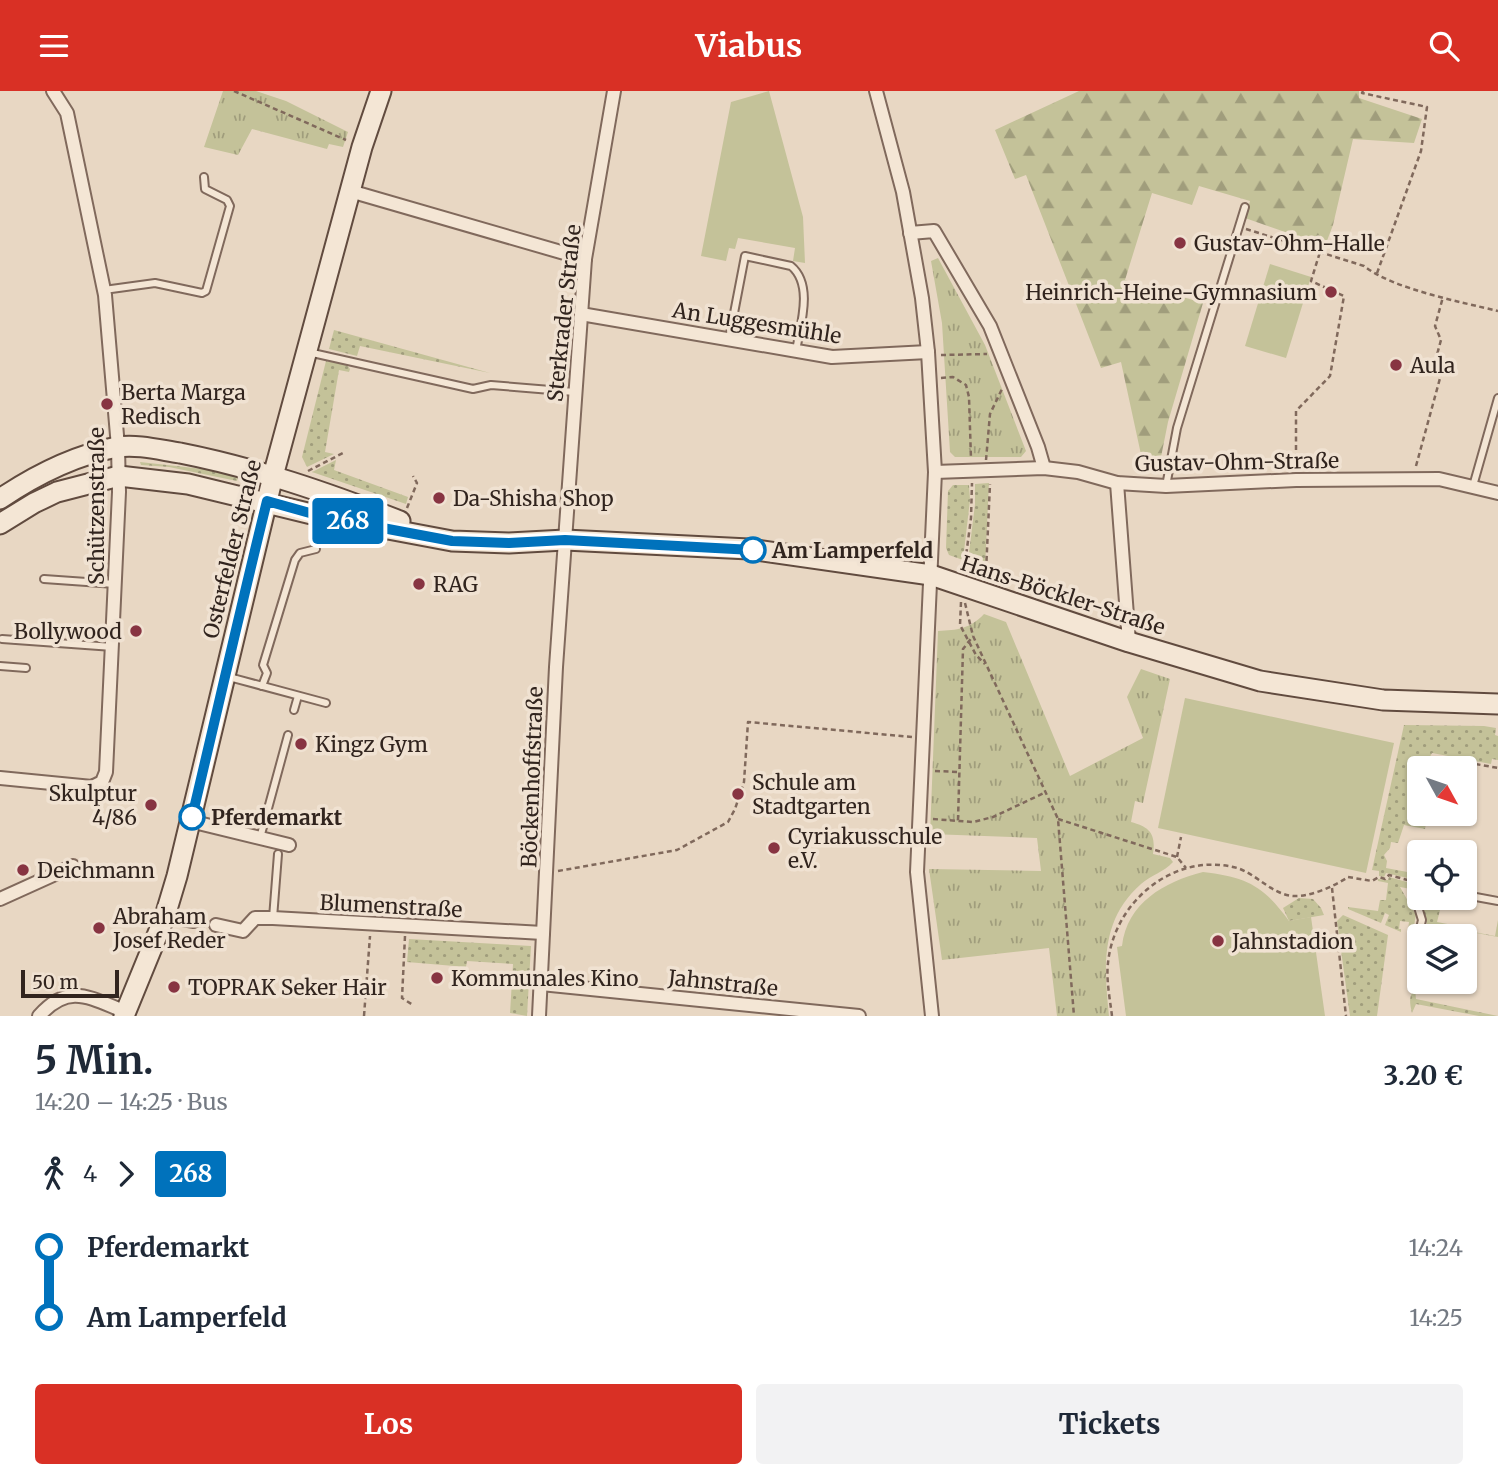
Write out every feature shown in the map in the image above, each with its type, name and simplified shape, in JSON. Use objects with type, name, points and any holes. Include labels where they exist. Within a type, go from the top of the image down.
[{"type":"main road","name":"Osterfelder Straße","points":[[125,1014],[165,916],[273,476],[362,147],[380,91]]},
{"type":"main road","name":"Hans-Böckler-Straße","points":[[1,495],[78,459],[118,447],[144,447],[273,476],[452,541],[509,543],[565,540],[749,549],[931,575],[1129,642],[1260,681],[1383,700],[1498,704]]},
{"type":"main road","name":"Hans-Böckler-Straße","points":[[119,476],[188,484],[267,501],[324,517],[443,538]]},
{"type":"main road","points":[[0,524],[34,502],[57,492],[119,476]]},
{"type":"street","name":"Schützenstraße","points":[[0,778],[92,787],[102,782],[106,772],[113,647],[118,447],[104,290],[67,113],[53,91]]},
{"type":"street","name":"Sterkrader Straße","points":[[565,540],[585,259],[614,91]]},
{"type":"street","points":[[876,91],[910,233],[922,298],[928,354],[935,472],[918,896],[932,1016]]},
{"type":"street","points":[[350,191],[585,259]]},
{"type":"street","points":[[910,233],[934,231],[990,326],[1044,468]]},
{"type":"street","name":"An Luggesmühle","points":[[581,314],[832,358],[928,354]]},
{"type":"street","name":"Gustav-Ohm-Straße","points":[[935,472],[1044,468],[1078,472],[1117,483],[1166,486],[1440,479],[1498,493]]},
{"type":"street","points":[[1117,483],[1129,642]]},
{"type":"street","name":"Böckenhoffstraße","points":[[539,1016],[565,540]]},
{"type":"street","points":[[190,821],[260,838],[282,847]]},
{"type":"street","points":[[0,899],[74,866]]},
{"type":"street","points":[[165,916],[194,921]]},
{"type":"street","name":"Blumenstraße","points":[[216,925],[243,930],[255,918],[273,918],[543,933]]},
{"type":"street","name":"Jahnstraße","points":[[541,984],[859,1016]]},
{"type":"street","points":[[40,1016],[51,1003],[71,994],[93,999],[125,1014]]},
{"type":"lane","points":[[104,290],[155,283],[202,293],[206,291],[230,206],[227,200],[205,189],[204,177]]},
{"type":"lane","points":[[1166,486],[1177,428],[1245,207]]},
{"type":"lane","points":[[729,340],[745,256],[791,266],[797,270],[804,300],[796,351]]},
{"type":"lane","points":[[308,352],[473,389],[491,385],[575,392]]},
{"type":"lane","points":[[1473,486],[1498,398]]},
{"type":"lane","points":[[262,686],[267,673],[263,665],[295,560],[300,553],[316,549]]},
{"type":"lane","points":[[44,579],[115,584]]},
{"type":"lane","points":[[2,639],[113,647]]},
{"type":"lane","points":[[0,666],[26,668]]},
{"type":"lane","points":[[223,676],[326,703]]},
{"type":"lane","points":[[294,710],[298,696]]},
{"type":"lane","points":[[260,838],[288,735]]},
{"type":"lane","points":[[273,918],[282,847]]},
{"type":"lane","points":[[1477,897],[1498,901]]},
{"type":"path","points":[[234,91],[362,147]]},
{"type":"path","points":[[1363,91],[1362,93],[1427,107],[1421,151],[1376,275]]},
{"type":"path","points":[[1239,226],[1321,251],[1364,266],[1376,275],[1443,297],[1498,311]]},
{"type":"path","points":[[1296,481],[1296,411],[1329,376],[1344,296],[1311,281],[1321,251]]},
{"type":"path","points":[[1413,479],[1442,371],[1435,362],[1441,339],[1434,326],[1443,297]]},
{"type":"path","points":[[928,354],[1001,353]]},
{"type":"path","points":[[965,563],[986,572],[986,445],[990,414],[1010,376]]},
{"type":"path","points":[[302,486],[308,471],[343,453]]},
{"type":"path","points":[[402,522],[417,483],[413,475]]},
{"type":"path","points":[[962,586],[960,625],[976,655],[987,667]]},
{"type":"path","points":[[968,623],[1058,819],[1074,1016]]},
{"type":"path","points":[[958,820],[963,649],[973,636]]},
{"type":"path","points":[[547,872],[677,850],[727,822],[735,809],[744,782],[748,722],[923,738]]},
{"type":"path","points":[[1477,764],[1498,768]]},
{"type":"path","points":[[921,771],[960,772]]},
{"type":"path","points":[[919,819],[973,822],[993,817],[1045,792]]},
{"type":"path","points":[[1058,819],[1177,857],[1186,868]]},
{"type":"path","points":[[1177,857],[1181,837]]},
{"type":"path","points":[[1112,1016],[1108,963],[1114,935],[1132,905],[1151,885],[1178,869],[1221,865],[1238,868],[1275,890],[1294,896],[1332,888],[1348,877],[1372,881],[1379,877],[1385,879],[1389,875],[1407,880]]},
{"type":"path","points":[[1332,888],[1346,1016]]},
{"type":"path","points":[[365,1016],[371,925]]},
{"type":"path","points":[[406,926],[402,998],[413,1005]]},
{"type":"green space","points":[[223,91],[256,91],[286,101],[348,132],[343,147],[329,144],[327,149],[252,129],[238,155],[204,147]]},
{"type":"green space","points":[[769,91],[803,217],[805,263],[793,261],[795,248],[738,238],[735,249],[729,248],[726,261],[701,256],[731,102]]},
{"type":"green space","points":[[1079,91],[1359,91],[1359,98],[1422,119],[1414,143],[1353,139],[1333,225],[1325,246],[1245,218],[1250,201],[1199,186],[1192,205],[1152,193],[1125,280],[1203,303],[1168,422],[1158,472],[1145,473],[1121,362],[1101,368],[1026,175],[1015,179],[995,130]]},
{"type":"green space","points":[[938,258],[985,345],[1026,451],[1021,457],[955,457],[950,452],[942,323],[931,261]]},
{"type":"green space","points":[[1270,264],[1311,277],[1286,358],[1245,346]]},
{"type":"green space","points":[[334,330],[490,373],[360,346],[357,356],[329,349]]},
{"type":"green space","points":[[326,361],[347,365],[350,369],[349,372],[339,370],[325,452],[334,454],[307,467],[302,457]]},
{"type":"green space","points":[[336,460],[334,470],[408,497],[406,504],[312,472]]},
{"type":"green space","points":[[140,462],[239,473],[237,481],[169,467],[141,465]]},
{"type":"green space","points":[[989,483],[985,568],[968,561],[975,484]]},
{"type":"green space","points":[[953,485],[969,485],[970,500],[963,560],[949,555],[946,548],[948,491]]},
{"type":"green space","points":[[984,614],[1006,622],[1070,776],[1143,738],[1127,697],[1141,669],[1170,679],[1143,803],[1135,801],[1131,822],[1150,832],[1154,841],[1153,854],[1170,858],[1173,862],[1141,884],[1118,913],[1108,945],[1106,962],[1109,1016],[1057,1016],[1049,948],[942,960],[929,869],[1041,871],[1037,838],[930,834],[938,631],[963,628]]},
{"type":"green space","points":[[1185,698],[1394,743],[1366,873],[1158,828]]},
{"type":"green space","points":[[1404,725],[1496,728],[1498,760],[1492,759],[1491,764],[1477,761],[1477,756],[1432,753],[1430,756],[1407,756],[1407,826],[1404,825],[1398,843],[1391,842],[1384,855],[1386,868],[1407,872],[1407,878],[1386,873],[1384,877],[1379,876],[1379,871],[1372,870]]},
{"type":"green space","name":"Jahnstadion","points":[[1203,872],[1231,877],[1252,885],[1271,899],[1289,921],[1311,917],[1325,1016],[1126,1016],[1117,947],[1122,946],[1131,918],[1140,906],[1162,888]]},
{"type":"green space","points":[[1389,877],[1407,882],[1407,888],[1400,887],[1407,899],[1407,910],[1413,910],[1416,915],[1414,924],[1400,921],[1401,932],[1385,925],[1389,915],[1385,913],[1381,923],[1348,909],[1378,911],[1380,900],[1386,900],[1388,883],[1378,879],[1388,880]]},
{"type":"green space","points":[[1299,898],[1313,899],[1324,915],[1289,921],[1283,908]]},
{"type":"green space","points":[[1423,910],[1440,910],[1437,922],[1447,924],[1427,924]]},
{"type":"green space","points":[[1343,915],[1388,935],[1377,1016],[1350,1016],[1337,921]]},
{"type":"green space","points":[[1498,920],[1498,937],[1477,933],[1495,936]]},
{"type":"green space","points":[[409,939],[531,946],[527,1016],[510,1013],[513,964],[467,961],[466,967],[407,962]]},
{"type":"green space","points":[[1416,994],[1416,999],[1498,1016],[1479,1016],[1416,1004],[1412,1013],[1410,997]]},
{"type":"tunnel","points":[[194,921],[216,925]]},
{"type":"bus line","name":"268","points":[[192,817],[223,676],[267,501],[324,517],[452,541],[509,543],[565,540],[753,550]]},
{"type":"place","name":"Gustav-Ohm-Halle","points":[[1180,243]]},
{"type":"place","name":"Heinrich-Heine-Gymnasium","points":[[1331,292]]},
{"type":"place","name":"Aula","points":[[1396,365]]},
{"type":"place","name":"Berta Marga Redisch","points":[[107,404]]},
{"type":"place","name":"Da-Shisha Shop","points":[[439,498]]},
{"type":"place","name":"Am Lamperfeld","points":[[753,550]]},
{"type":"place","name":"RAG","points":[[419,584]]},
{"type":"place","name":"Bollywood","points":[[136,631]]},
{"type":"place","name":"Kingz Gym","points":[[301,744]]},
{"type":"place","name":"Schule am Stadtgarten","points":[[738,794]]},
{"type":"place","name":"Skulptur 4/86","points":[[151,805]]},
{"type":"place","name":"Pferdemarkt","points":[[192,817]]},
{"type":"place","name":"Cyriakusschule e.V.","points":[[774,848]]},
{"type":"place","name":"Deichmann","points":[[23,870]]},
{"type":"place","name":"Abraham Josef Reder","points":[[99,928]]},
{"type":"place","name":"Jahnstadion","points":[[1218,941]]},
{"type":"place","name":"Kommunales Kino","points":[[437,978]]},
{"type":"place","name":"TOPRAK Seker Hair","points":[[174,987]]}]
